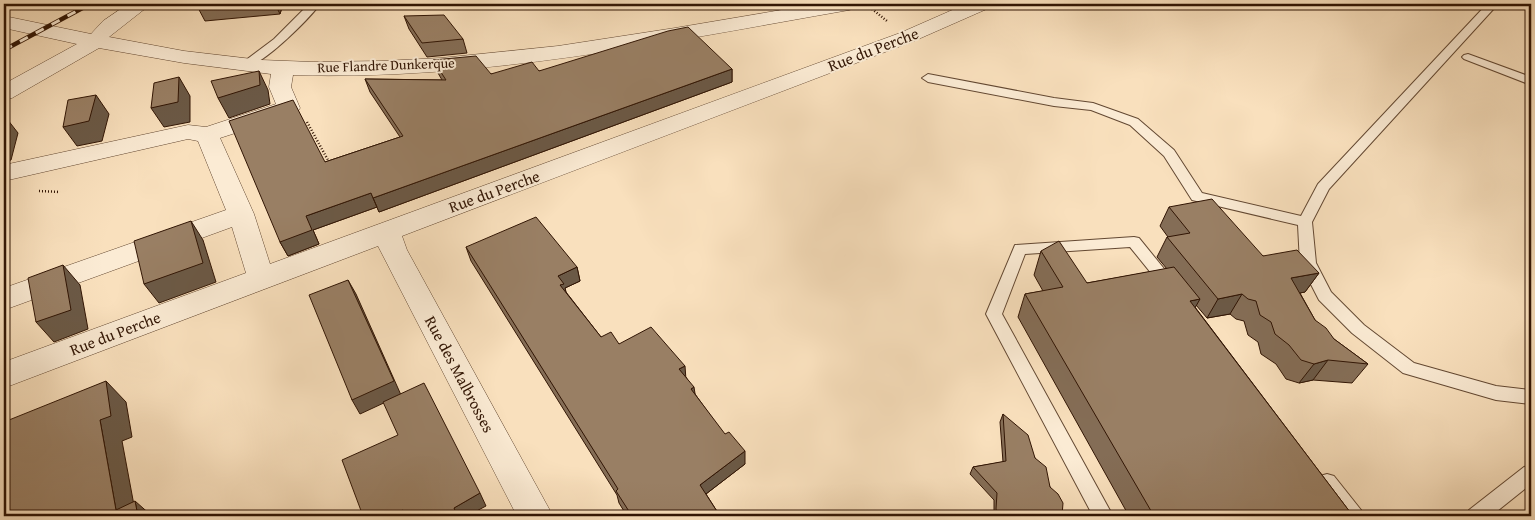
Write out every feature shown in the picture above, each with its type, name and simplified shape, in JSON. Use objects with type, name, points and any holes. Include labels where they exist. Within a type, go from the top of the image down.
[{"type":"street","points":[[4,93],[96,42],[102,31],[116,19],[142,4]]},
{"type":"street","name":"Rue Flandre Dunkerque","points":[[4,22],[96,42],[246,65],[331,69],[431,66],[546,54],[640,41],[849,4]]},
{"type":"street","name":"Rue du Perche","points":[[4,375],[907,37],[982,4]]},
{"type":"street","points":[[4,173],[188,132],[208,135],[289,108],[280,87],[283,67]]},
{"type":"street","points":[[208,135],[241,214],[261,278]]},
{"type":"street","points":[[4,299],[241,214]]},
{"type":"street","name":"Rue des Malbrosses","points":[[387,231],[393,250],[535,516]]},
{"type":"lane","points":[[246,65],[278,41],[315,4]]},
{"type":"lane","points":[[1493,4],[1323,187],[1305,222],[1308,263],[1325,296],[1373,340],[1410,368],[1496,393],[1531,397]]},
{"type":"lane","points":[[1468,57],[1531,81]]},
{"type":"lane","points":[[928,78],[1054,102],[1093,107],[1134,122],[1169,153],[1197,197],[1305,222]]},
{"type":"lane","points":[[1102,516],[994,314],[1020,249],[1134,242],[1177,295]]},
{"type":"lane","points":[[1318,470],[1354,516]]},
{"type":"lane","points":[[1476,516],[1531,473]]},
{"type":"path","points":[[289,108],[302,112],[329,162]]},
{"type":"building","points":[[444,15],[463,39],[422,43],[404,16]]},
{"type":"building","points":[[688,27],[732,69],[373,198],[371,193],[306,216],[312,230],[280,242],[229,121],[293,100],[325,162],[403,136],[365,79],[446,80],[433,60],[476,56],[491,74],[532,62],[539,71],[668,31]]},
{"type":"building","points":[[259,71],[260,85],[218,98],[211,81]]},
{"type":"building","points":[[179,77],[178,102],[151,108],[154,83]]},
{"type":"building","points":[[96,95],[89,121],[63,127],[68,100]]},
{"type":"building","points":[[1212,199],[1263,256],[1297,250],[1319,273],[1291,278],[1315,320],[1326,328],[1334,339],[1368,364],[1328,360],[1314,364],[1301,360],[1289,345],[1275,334],[1271,322],[1260,315],[1256,301],[1248,299],[1242,294],[1218,299],[1167,237],[1190,233],[1169,207]]},
{"type":"building","points":[[536,217],[577,267],[558,276],[564,284],[560,285],[601,337],[611,332],[619,344],[651,327],[685,366],[679,369],[694,387],[691,389],[725,434],[729,432],[745,451],[700,485],[720,516],[632,516],[616,491],[618,489],[466,247]]},
{"type":"building","points":[[191,221],[203,263],[144,284],[134,241]]},
{"type":"building","points":[[1059,241],[1087,283],[1174,267],[1200,299],[1190,301],[1353,516],[1154,516],[1025,294],[1063,287],[1041,251]]},
{"type":"building","points":[[63,265],[71,310],[36,322],[28,278]]},
{"type":"building","points":[[348,280],[394,381],[352,400],[309,295]]},
{"type":"building","points":[[106,381],[111,416],[100,420],[116,510],[135,501],[138,516],[4,516],[4,422]]},
{"type":"building","points":[[424,383],[480,493],[454,508],[457,516],[406,516],[403,510],[391,516],[363,516],[342,460],[398,435],[383,402]]},
{"type":"building","points":[[1003,414],[1028,435],[1035,458],[1046,467],[1050,487],[1058,494],[1063,503],[1062,516],[998,515],[996,509],[997,493],[973,467],[1006,461]]},
{"type":"railway","points":[[4,50],[90,4]]}]
